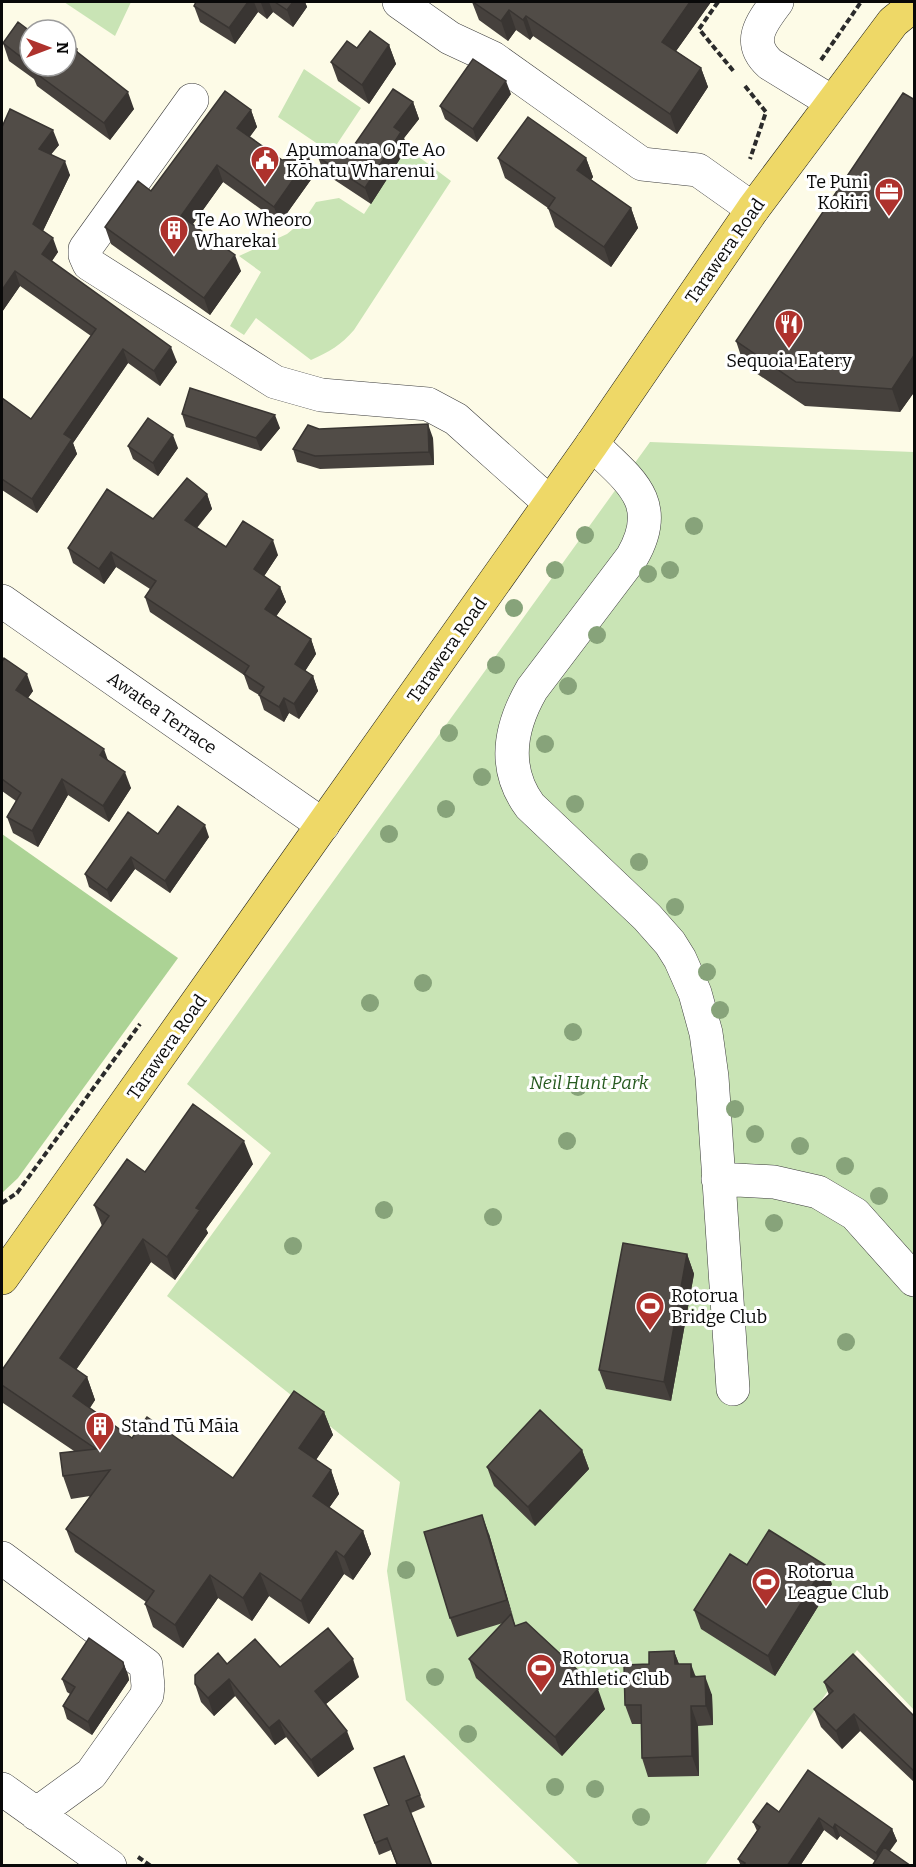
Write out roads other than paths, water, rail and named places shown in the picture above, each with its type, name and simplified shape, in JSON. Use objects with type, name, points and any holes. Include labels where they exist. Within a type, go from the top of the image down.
[{"type":"main road","name":"Tarawera Road","points":[[2,1277],[592,444],[753,209],[903,9]]},
{"type":"street","points":[[399,2],[450,38],[493,58],[642,164],[698,170],[753,209]]},
{"type":"street","points":[[777,2],[761,24],[758,33],[759,50],[763,58],[832,102]]},
{"type":"street","points":[[192,100],[85,249],[89,264],[274,382],[321,394],[428,404],[438,409],[456,419],[550,503]]},
{"type":"street","points":[[592,444],[633,486],[645,512],[643,536],[632,556],[524,702],[512,738],[513,762],[519,787],[530,806],[660,930],[689,976],[701,1011],[712,1077],[733,1389]]},
{"type":"street","name":"Awatea Terrace","points":[[2,600],[323,825]]},
{"type":"street","points":[[718,1179],[774,1182],[818,1192],[855,1215],[915,1280]]},
{"type":"street","points":[[2,1558],[146,1665],[147,1695],[91,1774],[36,1814]]},
{"type":"street","points":[[2,1789],[110,1866]]},
{"type":"place","name":"Apumoana O Te Ao Kōhatu Wharenui","points":[[265,186]]},
{"type":"place","name":"Te Puni Kokiri","points":[[889,218]]},
{"type":"place","name":"Te Ao Wheoro Wharekai","points":[[174,256]]},
{"type":"place","name":"Sequoia Eatery","points":[[789,350]]},
{"type":"place","name":"Rotorua Bridge Club","points":[[650,1332]]},
{"type":"place","name":"Stand Tū Māia","points":[[100,1452]]},
{"type":"place","name":"Rotorua League Club","points":[[766,1608]]},
{"type":"place","name":"Rotorua Athletic Club","points":[[541,1694]]},
{"type":"park label","name":"Neil Hunt Park","points":[[589,1083]]}]
